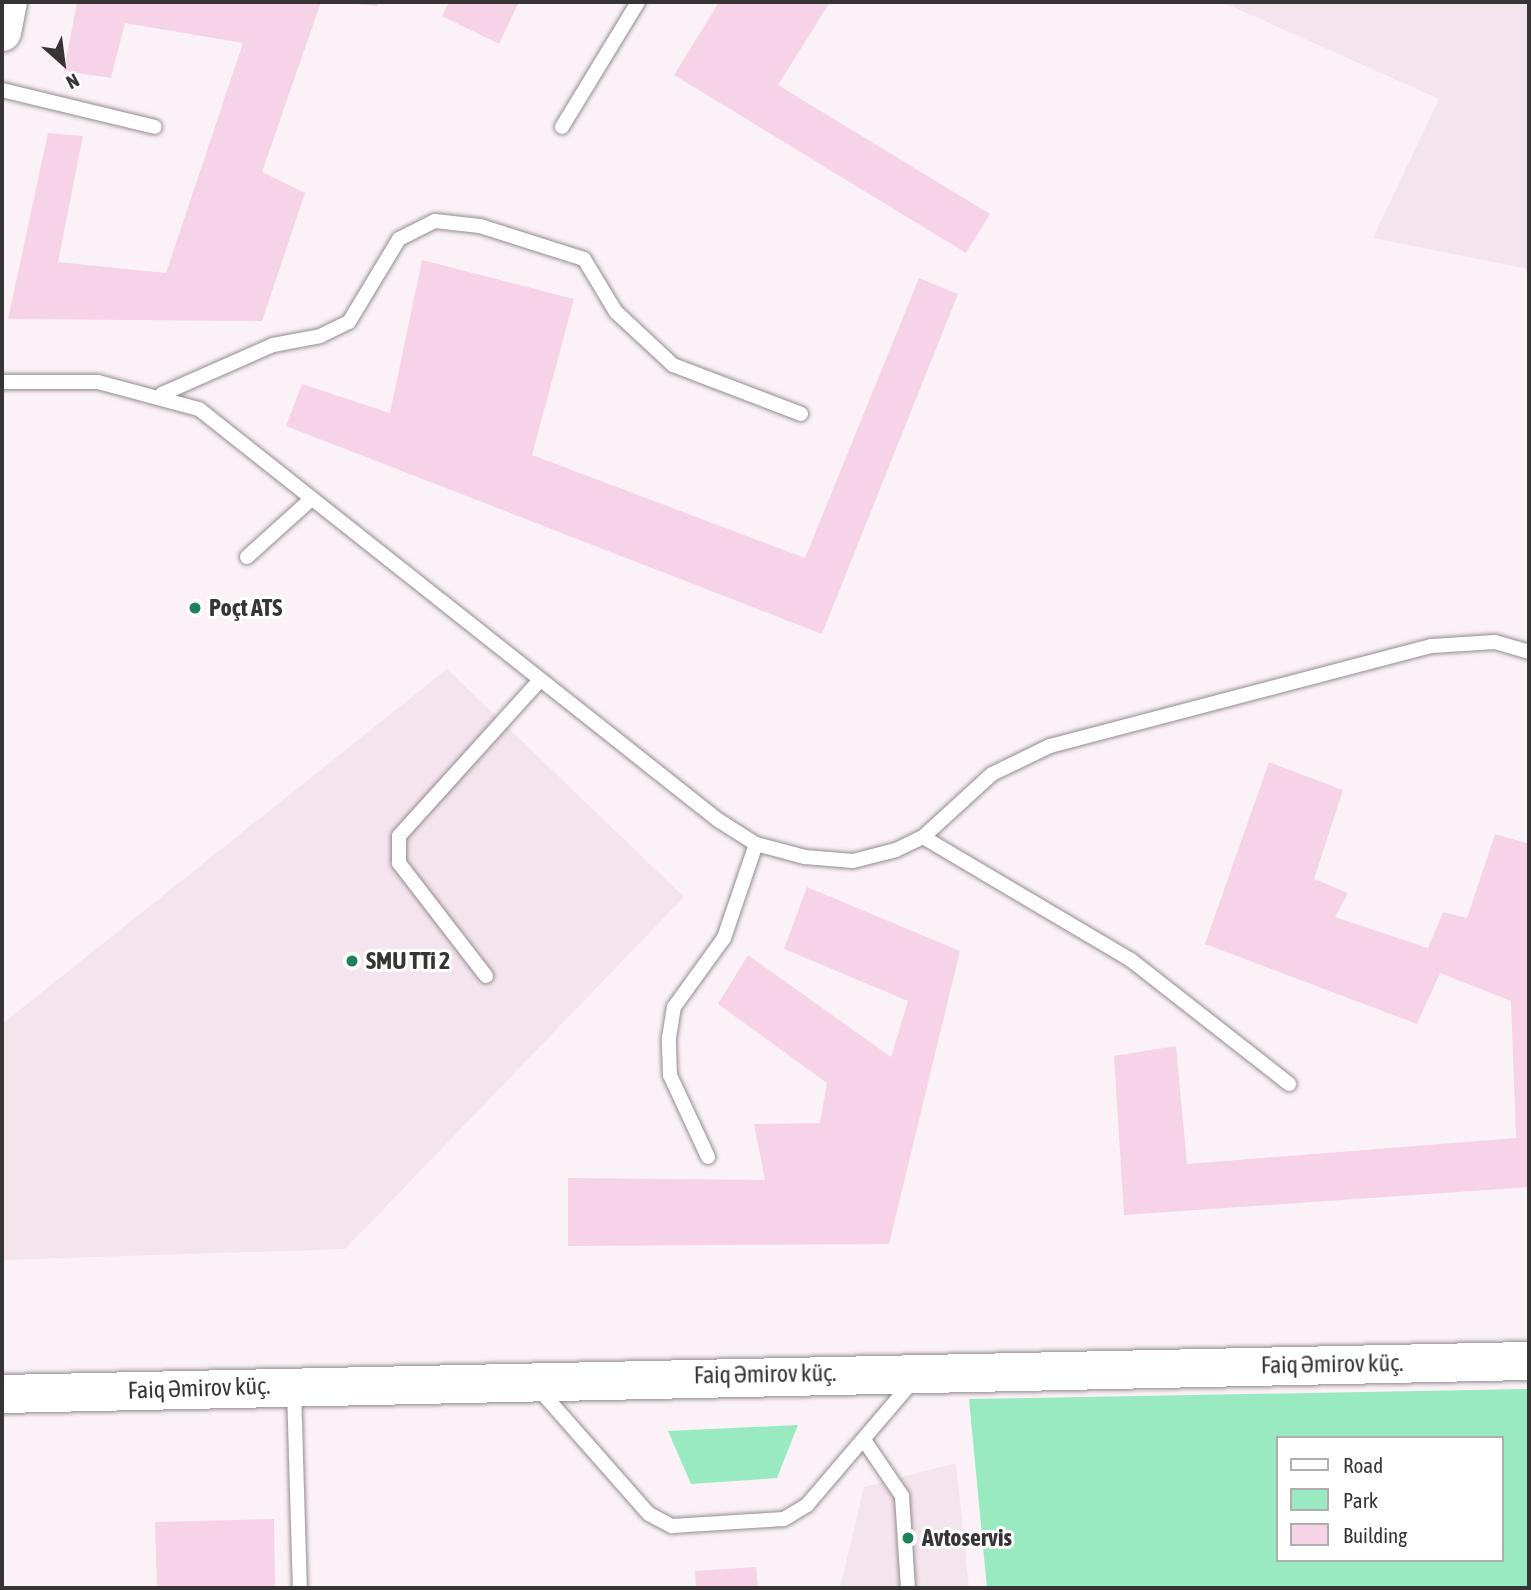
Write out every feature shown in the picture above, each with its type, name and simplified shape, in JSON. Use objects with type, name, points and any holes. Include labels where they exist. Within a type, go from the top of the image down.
[{"type":"highway","name":"Faiq Əmirov küç.","points":[[2,1394],[530,1378],[1529,1361]]},
{"type":"street","points":[[2,32],[8,2]]},
{"type":"lane","points":[[562,127],[638,2]]},
{"type":"lane","points":[[2,90],[155,127]]},
{"type":"lane","points":[[162,394],[273,345],[320,336],[349,322],[399,239],[435,221],[480,226],[584,259],[616,312],[673,365],[801,414]]},
{"type":"lane","points":[[2,382],[98,382],[162,394],[232,432],[309,501],[756,844],[853,861],[923,837],[992,774],[1050,746],[1432,646],[1496,642],[1529,652]]},
{"type":"lane","points":[[247,556],[309,501]]},
{"type":"lane","points":[[486,976],[399,863],[399,835],[540,680]]},
{"type":"lane","points":[[923,837],[1131,960],[1289,1084]]},
{"type":"lane","points":[[708,1157],[670,1074],[669,1038],[674,1007],[724,938],[756,844]]},
{"type":"lane","points":[[530,1378],[649,1514],[672,1526],[784,1519],[807,1505],[921,1371]]},
{"type":"lane","points":[[294,1385],[300,1588]]},
{"type":"lane","points":[[864,1440],[902,1496],[908,1588]]},
{"type":"shaded area","points":[[1222,2],[1529,2],[1529,269],[1373,238],[1439,99]]},
{"type":"shaded area","name":"SMU TTi 2","points":[[447,669],[684,897],[345,1249],[2,1260],[2,1024]]},
{"type":"shaded area","name":"Avtoservis","points":[[956,1463],[969,1588],[840,1588],[864,1487]]},
{"type":"green space","points":[[1529,1389],[1529,1588],[987,1588],[969,1399]]},
{"type":"green space","points":[[798,1425],[777,1478],[691,1484],[668,1431]]},
{"type":"building","points":[[77,2],[321,2],[262,172],[305,193],[262,321],[8,319],[48,133],[83,136],[58,262],[166,273],[243,43],[125,23],[111,78],[64,71]]},
{"type":"building","points":[[336,2],[378,2],[377,6]]},
{"type":"building","points":[[449,2],[519,2],[499,44],[442,16]]},
{"type":"building","points":[[719,2],[830,2],[778,85],[990,214],[966,253],[674,75]]},
{"type":"building","points":[[422,260],[574,299],[532,455],[805,558],[919,278],[958,294],[822,634],[286,426],[302,384],[390,413]]},
{"type":"building","points":[[1269,762],[1343,790],[1314,879],[1348,893],[1335,917],[1428,948],[1443,912],[1467,918],[1495,834],[1529,844],[1529,1187],[1124,1215],[1114,1056],[1176,1046],[1187,1164],[1516,1138],[1511,1001],[1440,973],[1417,1024],[1205,944]]},
{"type":"building","points":[[807,887],[960,951],[889,1244],[568,1246],[568,1178],[765,1180],[754,1124],[820,1123],[827,1083],[718,1004],[748,955],[891,1057],[908,1001],[784,949]]},
{"type":"building","points":[[274,1519],[275,1588],[157,1588],[155,1522]]},
{"type":"building","points":[[756,1567],[758,1588],[696,1588],[695,1571]]},
{"type":"place","name":"Poçt ATS","points":[[195,608]]},
{"type":"place","name":"SMU TTi 2","points":[[352,961]]},
{"type":"place","name":"Avtoservis","points":[[908,1538]]}]
